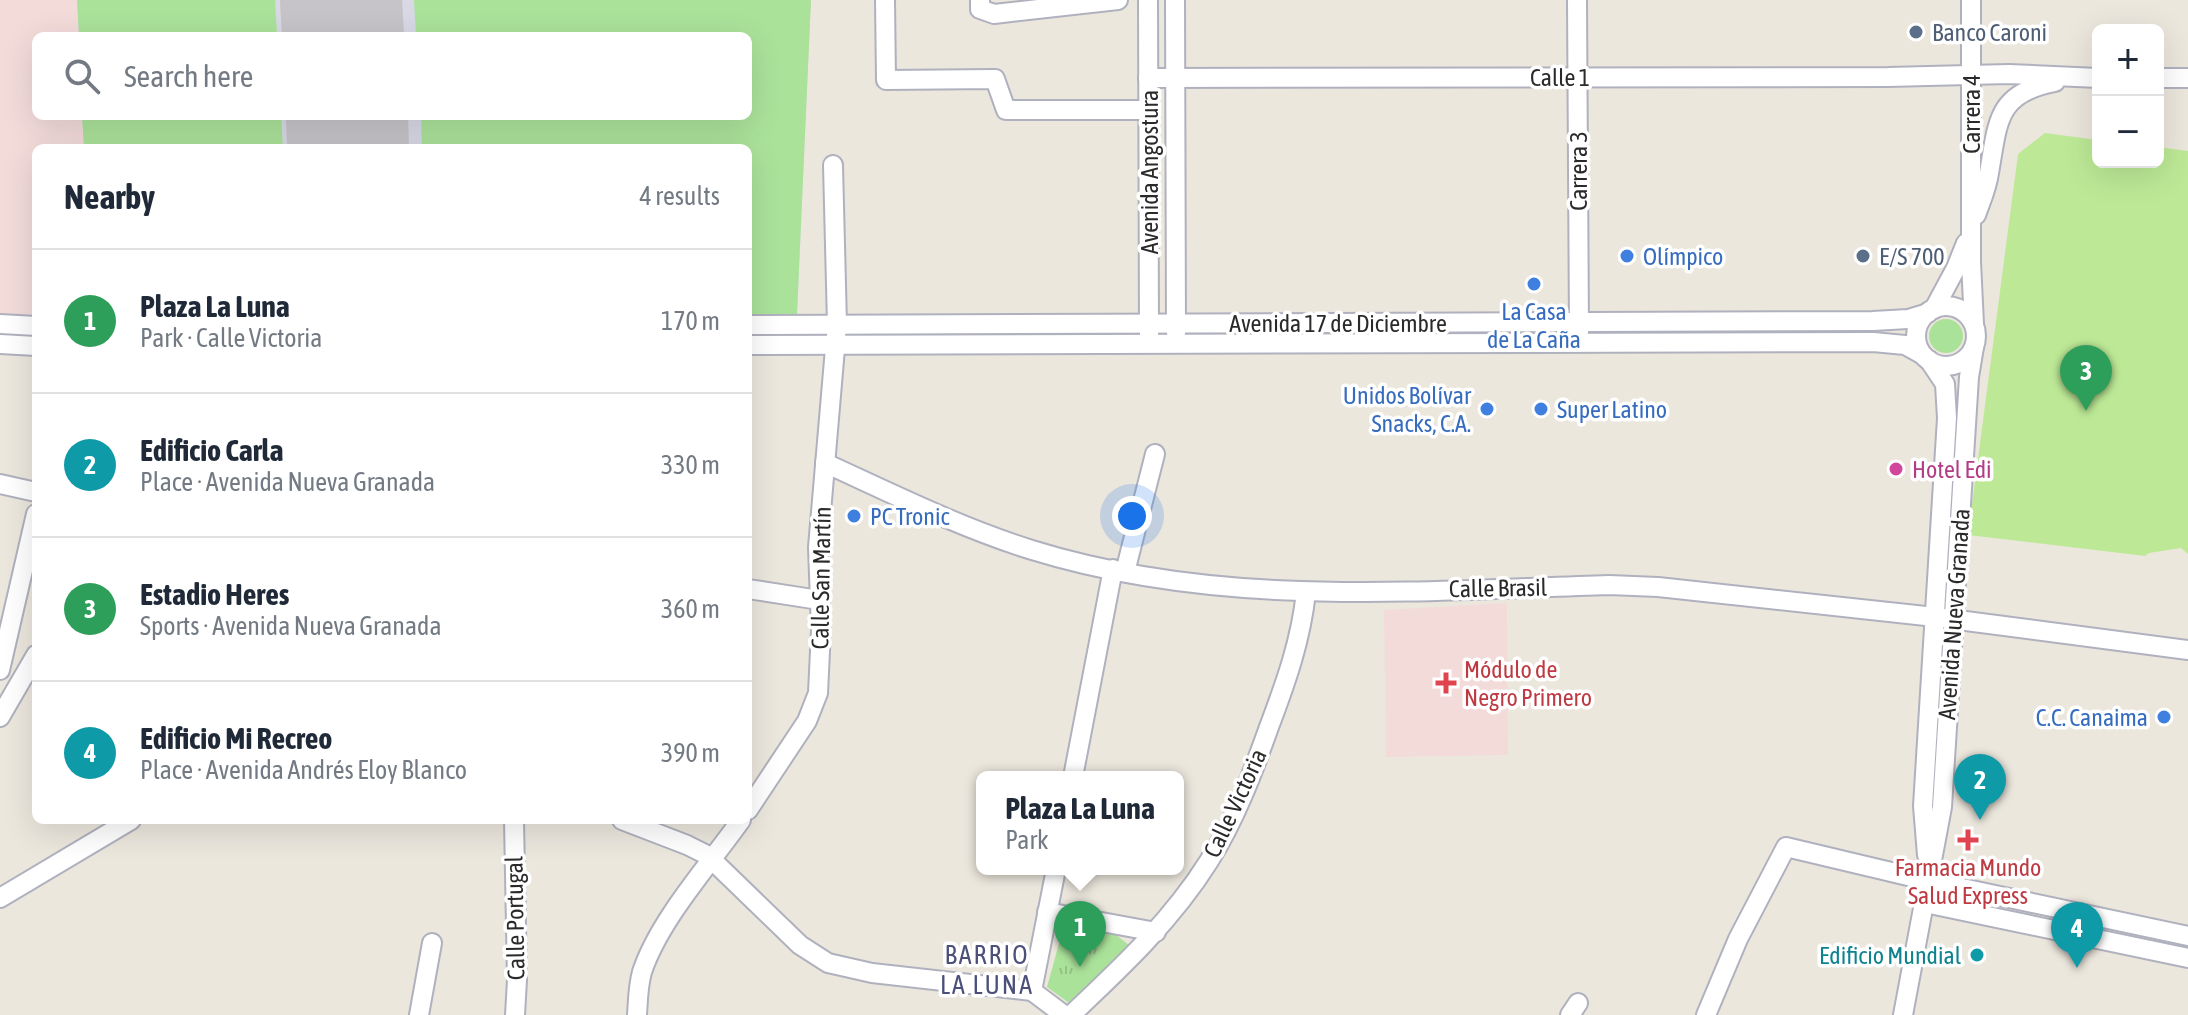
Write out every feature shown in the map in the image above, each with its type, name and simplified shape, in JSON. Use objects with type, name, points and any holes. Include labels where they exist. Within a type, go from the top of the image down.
[{"type":"street","points":[[885,0],[886,80],[995,79],[1006,110],[1148,110]]},
{"type":"street","points":[[980,0],[980,9],[994,14],[1118,0]]},
{"type":"street","name":"Avenida Angostura","points":[[1148,0],[1149,344]]},
{"type":"street","name":"Avenida Angostura","points":[[1175,0],[1176,344]]},
{"type":"street","name":"Carrera 3","points":[[1577,0],[1579,343]]},
{"type":"street","name":"Carrera 4","points":[[1971,0],[1974,324]]},
{"type":"street","points":[[1971,228],[1989,177],[1995,129],[2006,105],[2035,85],[2077,77],[2092,78]]},
{"type":"street","name":"Calle 1","points":[[1148,78],[2077,77]]},
{"type":"street","points":[[2164,78],[2188,78]]},
{"type":"street","name":"Calle San Martín","points":[[752,804],[816,703],[820,677],[817,566],[837,325],[833,165]]},
{"type":"street","name":"Carrera 4","points":[[1931,311],[1956,268],[1971,228]]},
{"type":"street","points":[[1942,306],[1957,308],[1974,324],[1974,347],[1958,363],[1943,366],[1926,357],[1919,348],[1917,333],[1931,311],[1942,306]]},
{"type":"street","name":"Avenida 17 de Diciembre","points":[[752,325],[1881,321],[1908,319],[1931,311]]},
{"type":"street","points":[[0,324],[32,326]]},
{"type":"street","name":"Avenida 17 de Diciembre","points":[[752,345],[1873,342],[1905,345],[1926,357]]},
{"type":"street","points":[[0,344],[32,346]]},
{"type":"street","name":"Avenida Nueva Granada","points":[[1944,619],[1974,347]]},
{"type":"street","name":"Avenida Nueva Granada","points":[[1903,1015],[1942,807],[1947,394],[1945,384],[1926,357]]},
{"type":"street","points":[[1074,771],[1119,570],[1155,454]]},
{"type":"street","name":"Calle Brasil","points":[[825,463],[1008,541],[1079,562],[1218,587],[1306,592],[1609,585],[1658,587],[2188,650]]},
{"type":"street","points":[[0,484],[32,491]]},
{"type":"street","points":[[0,670],[4,637],[32,529]]},
{"type":"street","points":[[752,590],[819,600]]},
{"type":"street","name":"Calle Victoria","points":[[1071,1015],[1156,932],[1210,860],[1262,747],[1299,643],[1306,592]]},
{"type":"street","points":[[0,717],[32,662]]},
{"type":"street","points":[[0,898],[124,824]]},
{"type":"street","name":"Calle Portugal","points":[[514,824],[515,1015]]},
{"type":"street","points":[[632,824],[687,845],[712,860],[800,945],[828,963],[872,973],[1032,991],[1064,1015]]},
{"type":"street","points":[[637,1015],[639,987],[649,957],[680,904],[738,824]]},
{"type":"street","points":[[1706,1015],[1738,939],[1786,847],[2188,936]]},
{"type":"street","points":[[1032,991],[1055,875]]},
{"type":"street","points":[[1925,903],[2188,958]]},
{"type":"street","points":[[1047,912],[1156,932]]},
{"type":"street","points":[[419,1015],[432,943]]},
{"type":"shaded area","points":[[0,0],[77,0],[79,32],[32,32],[32,120],[82,120],[84,144],[32,144],[32,316],[0,315]]},
{"type":"shaded area","points":[[77,0],[811,0],[797,314],[752,314],[752,144],[84,144],[82,120],[752,120],[752,32],[79,32]]},
{"type":"shaded area","name":"Módulo de Negro Primero","points":[[1507,603],[1508,755],[1386,757],[1384,610]]},
{"type":"green space","points":[[77,0],[275,0],[277,32],[79,32]]},
{"type":"green space","points":[[414,0],[811,0],[797,314],[752,314],[752,144],[422,144],[421,120],[752,120],[752,32],[416,32]]},
{"type":"green space","points":[[82,120],[281,120],[283,144],[84,144]]},
{"type":"green space","points":[[2045,133],[2092,139],[2092,168],[2164,168],[2164,148],[2188,151],[2188,554],[2181,548],[2145,556],[1968,535],[2018,154]]},
{"type":"green space","points":[[1946,319],[1958,324],[1963,336],[1958,348],[1946,353],[1934,348],[1929,336],[1934,324]]},
{"type":"green space","points":[[1063,929],[1116,935],[1129,945],[1069,1003],[1047,987]]},
{"type":"runway","points":[[341,0],[343,32]]},
{"type":"runway","points":[[347,120],[348,144]]},
{"type":"place","name":"Banco Caroni","points":[[1916,32]]},
{"type":"place","name":"Olímpico","points":[[1627,256]]},
{"type":"place","name":"E/S 700","points":[[1863,256]]},
{"type":"place","name":"La Casa de La Caña","points":[[1534,284]]},
{"type":"place","name":"Unidos Bolívar Snacks, C.A.","points":[[1487,409]]},
{"type":"place","name":"Super Latino","points":[[1541,409]]},
{"type":"place","name":"Estadio Heres","points":[[2086,411]]},
{"type":"place","name":"Hotel Edi","points":[[1896,469]]},
{"type":"place","name":"PC Tronic","points":[[854,516]]},
{"type":"place","name":"Módulo de Negro Primero","points":[[1446,683]]},
{"type":"place","name":"C.C. Canaima","points":[[2164,717]]},
{"type":"place","name":"Edificio Carla","points":[[1980,820]]},
{"type":"place","name":"Farmacia Mundo Salud Express","points":[[1968,840]]},
{"type":"place","name":"Edificio Mundial","points":[[1977,955]]},
{"type":"place","name":"Plaza La Luna","points":[[1080,967]]},
{"type":"place","name":"Edificio Mi Recreo","points":[[2077,968]]},
{"type":"district","name":"BARRIO LA LUNA","points":[[987,970]]}]
